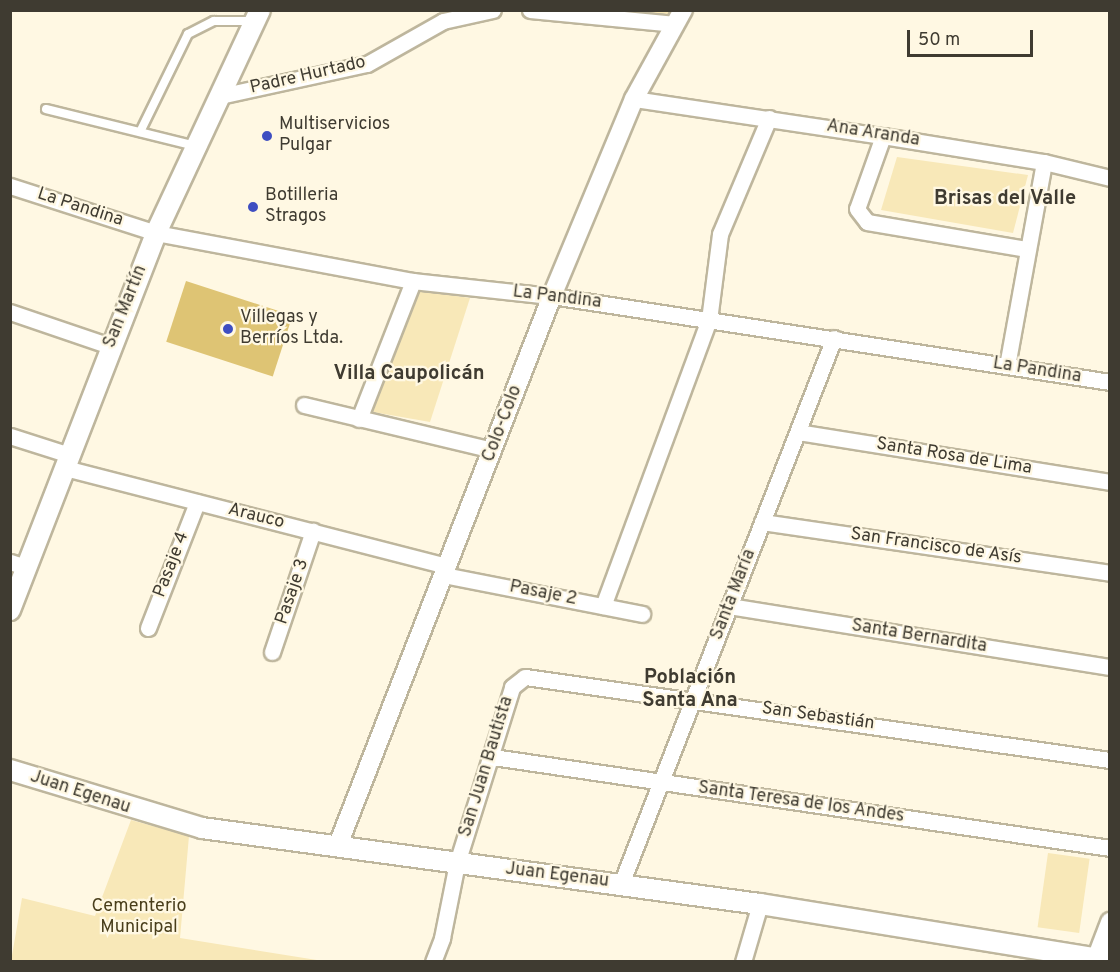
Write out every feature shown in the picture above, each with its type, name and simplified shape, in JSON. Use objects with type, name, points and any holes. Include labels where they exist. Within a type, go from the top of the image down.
[{"type":"main road","name":"San Martín","points":[[10,610],[18,565],[67,461],[156,233],[258,16]]},
{"type":"main road","name":"Juan Egenau","points":[[10,770],[202,828],[760,904],[1103,960]]},
{"type":"street","name":"Padre Hurtado","points":[[220,96],[367,64],[443,21],[493,10]]},
{"type":"street","points":[[530,10],[679,17]]},
{"type":"street","name":"Colo-Colo","points":[[338,845],[552,296],[634,99],[679,17]]},
{"type":"street","name":"Ana Aranda","points":[[634,99],[1044,162],[1110,178]]},
{"type":"street","points":[[603,606],[709,320],[720,234],[769,118]]},
{"type":"street","points":[[883,136],[857,209],[867,222],[1026,249]]},
{"type":"street","points":[[1007,366],[1026,249],[1044,162]]},
{"type":"street","name":"La Pandina","points":[[10,186],[156,233],[413,281],[552,296],[1109,380]]},
{"type":"street","points":[[359,419],[413,281]]},
{"type":"street","points":[[10,312],[110,346]]},
{"type":"street","name":"Santa María","points":[[621,884],[834,338]]},
{"type":"street","points":[[304,405],[493,450]]},
{"type":"street","name":"Santa Rosa de Lima","points":[[798,432],[1110,482]]},
{"type":"street","name":"Arauco","points":[[10,436],[67,461],[197,502],[313,531],[446,571]]},
{"type":"street","name":"Pasaje 4","points":[[148,628],[197,502]]},
{"type":"street","name":"San Francisco de Asís","points":[[762,522],[1110,573]]},
{"type":"street","name":"Pasaje 3","points":[[272,652],[313,531]]},
{"type":"street","name":"Pasaje 2","points":[[446,571],[642,614]]},
{"type":"street","name":"Santa Bernardita","points":[[729,606],[1110,667]]},
{"type":"street","name":"San Sebastián","points":[[525,677],[693,698],[1110,760]]},
{"type":"street","name":"San Juan Bautista","points":[[432,962],[442,938],[457,863],[493,757],[512,687],[525,677]]},
{"type":"street","name":"Santa Teresa de los Andes","points":[[493,757],[1110,848]]},
{"type":"street","points":[[743,962],[760,904]]},
{"type":"street","points":[[1103,960],[1110,922]]},
{"type":"lane","points":[[140,132],[188,34],[214,21],[258,16]]},
{"type":"lane","points":[[46,109],[196,147]]},
{"type":"green space","points":[[615,10],[684,11],[678,20],[614,14]]},
{"type":"green space","points":[[897,157],[1028,175],[1013,233],[881,210]]},
{"type":"green space","points":[[417,290],[470,298],[430,422],[373,412]]},
{"type":"green space","name":"Cementerio Municipal","points":[[131,820],[189,836],[180,938],[323,961],[11,961],[22,898],[95,916]]},
{"type":"green space","points":[[1048,853],[1090,859],[1079,933],[1038,927]]},
{"type":"building","name":"Villegas y Berríos Ltda.","points":[[186,281],[293,316],[273,376],[166,342]]},
{"type":"place","name":"Multiservicios Pulgar","points":[[267,136]]},
{"type":"place","name":"Botilleria Stragos","points":[[253,207]]},
{"type":"place","name":"Villegas y Berríos Ltda.","points":[[228,329]]},
{"type":"district","name":"Brisas del Valle","points":[[1005,199]]},
{"type":"district","name":"Villa Caupolicán","points":[[409,374]]},
{"type":"district","name":"Población Santa Ana","points":[[690,690]]}]
